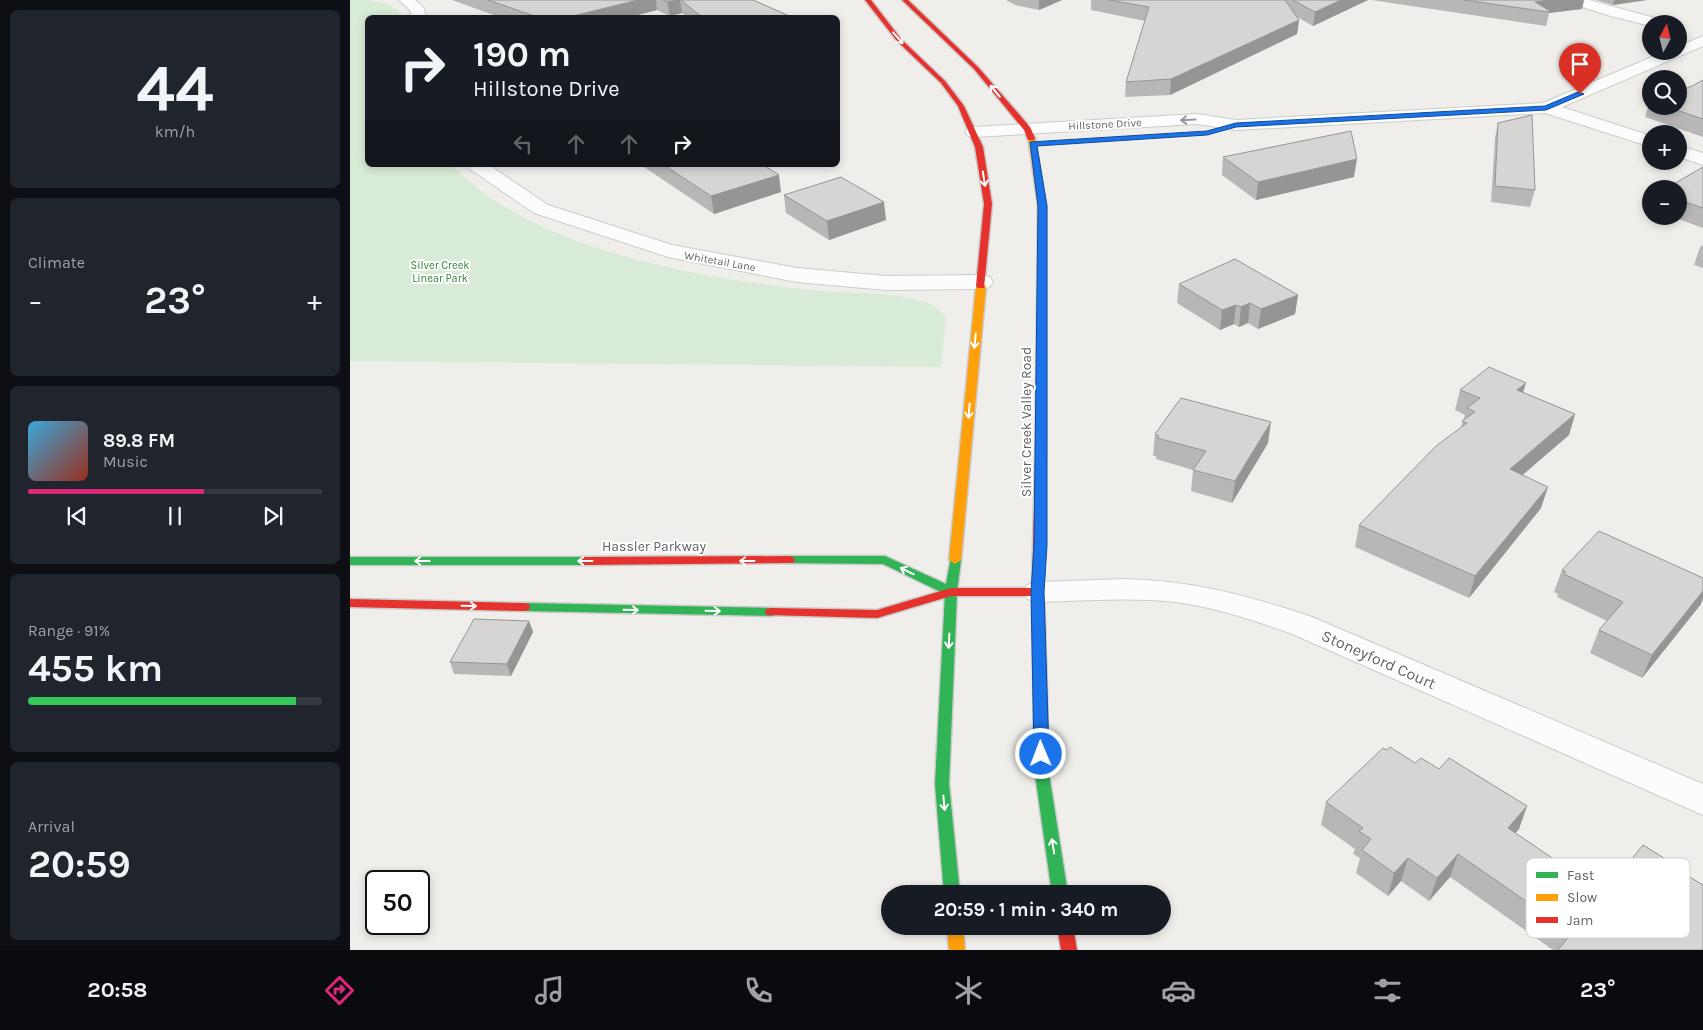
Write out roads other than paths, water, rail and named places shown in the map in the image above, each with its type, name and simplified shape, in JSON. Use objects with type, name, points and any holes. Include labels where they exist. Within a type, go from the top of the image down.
[{"type":"main road","points":[[868,0],[899,40],[943,82],[961,106],[977,140],[988,204],[959,535],[951,592],[942,784],[951,885]]},
{"type":"main road","points":[[905,0],[976,68],[1030,136]]},
{"type":"main road","name":"Silver Creek Valley Road","points":[[1030,136],[1042,206],[1040,545],[1038,592],[1042,774],[1059,885]]},
{"type":"main road","name":"Hassler Parkway","points":[[350,561],[885,560],[951,592]]},
{"type":"main road","name":"Hassler Parkway","points":[[350,603],[877,614],[951,592],[1038,592]]},
{"type":"main road","points":[[956,935],[957,950]]},
{"type":"main road","points":[[1066,935],[1069,950]]},
{"type":"street","points":[[406,0],[417,8],[418,15]]},
{"type":"street","points":[[1575,0],[1642,19]]},
{"type":"street","points":[[1688,30],[1703,33]]},
{"type":"street","name":"Hillstone Drive","points":[[977,140],[1030,136],[1207,133],[1236,125],[1546,108],[1703,41]]},
{"type":"street","points":[[1546,108],[1642,139]]},
{"type":"street","points":[[1687,154],[1703,159]]},
{"type":"street","name":"Whitetail Lane","points":[[480,167],[541,209],[668,251],[817,277],[886,283],[982,282]]},
{"type":"street","name":"Stoneyford Court","points":[[1038,592],[1113,589],[1176,592],[1256,609],[1301,624],[1703,800]]},
{"type":"park label","name":"Silver Creek Linear Park","points":[[440,271]]}]
